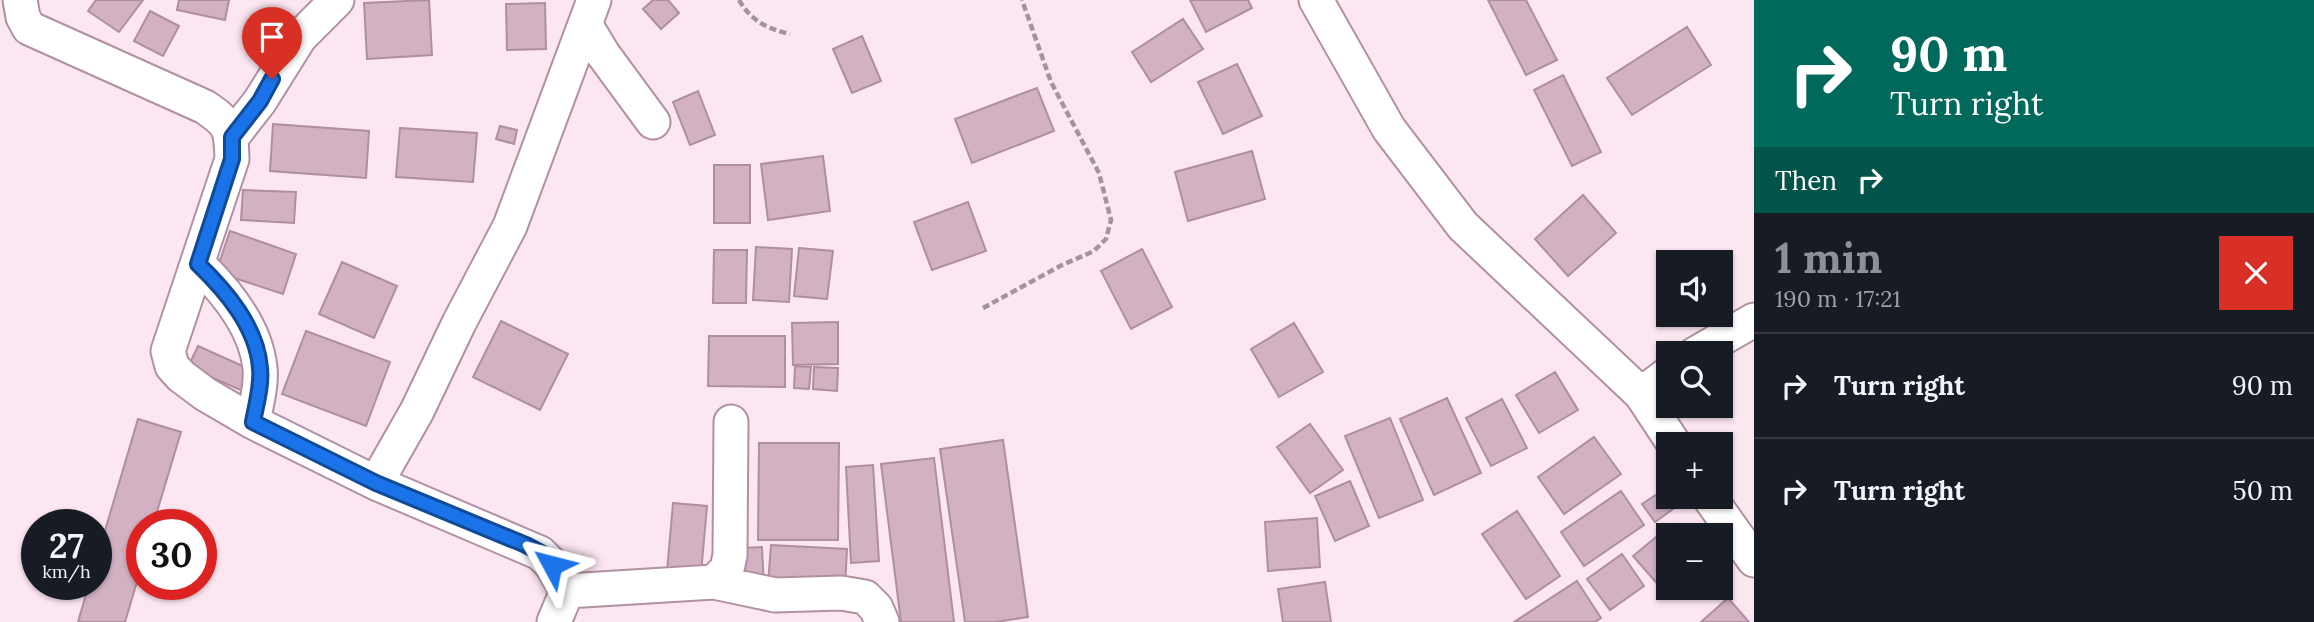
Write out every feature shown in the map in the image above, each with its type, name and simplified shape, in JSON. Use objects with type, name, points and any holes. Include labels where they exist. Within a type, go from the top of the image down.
[{"type":"street","points":[[20,0],[23,18],[29,28],[205,107],[224,120],[232,137],[232,159],[168,351],[172,366],[181,376],[205,394],[253,422],[376,483],[541,553],[552,565],[567,591]]},
{"type":"street","points":[[232,137],[260,101],[300,37],[337,0]]},
{"type":"street","points":[[1316,0],[1389,130],[1463,226],[1641,394],[1666,432]]},
{"type":"street","points":[[590,12],[603,54],[653,122]]},
{"type":"street","points":[[376,483],[417,411],[510,226],[590,12]]},
{"type":"street","points":[[198,264],[222,287],[249,330],[260,369],[253,422]]},
{"type":"street","points":[[1718,341],[1754,320]]},
{"type":"street","points":[[1641,394],[1656,383]]},
{"type":"street","points":[[714,582],[727,569],[730,555],[731,422]]},
{"type":"street","points":[[1718,509],[1754,560]]},
{"type":"street","points":[[567,591],[714,582],[775,595],[841,593],[865,597],[876,608],[882,622]]},
{"type":"street","points":[[554,622],[567,591]]},
{"type":"path","points":[[739,0],[758,22],[773,30],[790,34]]},
{"type":"path","points":[[983,308],[1062,265],[1094,251],[1106,239],[1111,220],[1099,173],[1051,82],[1022,0]]},
{"type":"building","points":[[96,0],[143,0],[119,32],[88,11]]},
{"type":"building","points":[[179,0],[229,0],[225,20],[177,10]]},
{"type":"building","points":[[429,0],[432,55],[367,59],[364,3]]},
{"type":"building","points":[[653,0],[668,0],[679,13],[661,29],[643,9]]},
{"type":"building","points":[[1190,0],[1248,0],[1252,8],[1206,32]]},
{"type":"building","points":[[1488,0],[1526,0],[1557,60],[1526,75]]},
{"type":"building","points":[[545,3],[546,49],[507,50],[506,4]]},
{"type":"building","points":[[150,11],[179,26],[163,56],[134,41]]},
{"type":"building","points":[[1183,19],[1203,49],[1151,82],[1132,52]]},
{"type":"building","points":[[1687,27],[1711,65],[1632,115],[1607,78]]},
{"type":"building","points":[[862,36],[881,81],[852,93],[833,49]]},
{"type":"building","points":[[1237,64],[1262,116],[1223,134],[1198,82]]},
{"type":"building","points":[[1563,75],[1601,152],[1572,166],[1534,90]]},
{"type":"building","points":[[1037,88],[1054,131],[972,163],[955,119]]},
{"type":"building","points":[[698,91],[715,135],[690,145],[673,102]]},
{"type":"building","points":[[273,124],[369,131],[366,178],[270,171]]},
{"type":"building","points":[[500,126],[517,130],[514,144],[496,139]]},
{"type":"building","points":[[400,128],[477,133],[473,182],[396,177]]},
{"type":"building","points":[[1252,151],[1265,199],[1188,221],[1175,172]]},
{"type":"building","points":[[823,156],[830,211],[768,220],[761,164]]},
{"type":"building","points":[[714,165],[750,165],[750,223],[714,223]]},
{"type":"building","points":[[243,190],[296,192],[294,223],[241,220]]},
{"type":"building","points":[[1583,195],[1616,233],[1568,276],[1535,239]]},
{"type":"building","points":[[968,202],[986,251],[932,270],[914,222]]},
{"type":"building","points":[[230,231],[296,254],[283,294],[216,272]]},
{"type":"building","points":[[756,247],[792,249],[789,302],[753,300]]},
{"type":"building","points":[[799,248],[833,251],[827,299],[794,296]]},
{"type":"building","points":[[1142,249],[1172,307],[1131,329],[1101,271]]},
{"type":"building","points":[[714,250],[747,250],[746,303],[713,303]]},
{"type":"building","points":[[342,262],[397,286],[374,338],[319,314]]},
{"type":"building","points":[[501,321],[568,354],[540,410],[473,377]]},
{"type":"building","points":[[838,322],[838,364],[793,365],[792,323]]},
{"type":"building","points":[[1294,323],[1323,372],[1279,397],[1251,349]]},
{"type":"building","points":[[306,331],[390,362],[366,426],[282,394]]},
{"type":"building","points":[[709,336],[785,336],[785,387],[708,386]]},
{"type":"building","points":[[198,346],[254,371],[245,392],[188,367]]},
{"type":"building","points":[[795,366],[811,367],[809,389],[794,388]]},
{"type":"building","points":[[814,367],[838,368],[837,391],[813,389]]},
{"type":"building","points":[[1555,372],[1578,410],[1539,433],[1516,395]]},
{"type":"building","points":[[1447,398],[1481,473],[1434,495],[1400,419]]},
{"type":"building","points":[[1502,399],[1527,448],[1491,466],[1466,418]]},
{"type":"building","points":[[1390,418],[1423,500],[1379,518],[1345,436]]},
{"type":"building","points":[[138,419],[181,432],[158,509],[126,509],[126,600],[132,600],[125,622],[78,622],[84,600],[112,600],[111,509]]},
{"type":"building","points":[[1310,424],[1343,470],[1310,493],[1277,447]]},
{"type":"building","points":[[1594,437],[1621,474],[1564,514],[1538,477]]},
{"type":"building","points":[[1003,440],[1028,617],[996,622],[965,622],[940,449]]},
{"type":"building","points":[[759,443],[839,443],[838,540],[758,540]]},
{"type":"building","points":[[934,458],[954,622],[901,622],[881,464]]},
{"type":"building","points":[[873,465],[879,561],[851,563],[846,467]]},
{"type":"building","points":[[1350,481],[1369,526],[1335,541],[1315,496]]},
{"type":"building","points":[[1621,491],[1644,525],[1584,566],[1561,532]]},
{"type":"building","points":[[1656,495],[1656,509],[1673,509],[1655,522],[1642,504]]},
{"type":"building","points":[[673,503],[707,506],[701,574],[667,572]]},
{"type":"building","points":[[1517,511],[1560,576],[1526,599],[1482,534]]},
{"type":"building","points":[[1317,518],[1320,567],[1268,571],[1265,522]]},
{"type":"building","points":[[1656,537],[1656,582],[1633,556]]},
{"type":"building","points":[[771,545],[847,549],[845,588],[768,584]]},
{"type":"building","points":[[762,547],[764,587],[743,588],[741,548]]},
{"type":"building","points":[[1622,554],[1644,586],[1610,610],[1587,579]]},
{"type":"building","points":[[1577,581],[1601,618],[1595,622],[1514,622]]},
{"type":"building","points":[[1325,582],[1331,622],[1283,622],[1278,589]]},
{"type":"building","points":[[1726,600],[1730,600],[1749,622],[1701,622]]},
{"type":"route","points":[[272,79],[260,101],[232,137],[232,159],[198,264],[222,287],[249,330],[260,369],[253,422],[376,483],[526,545],[541,553],[552,565]]}]
